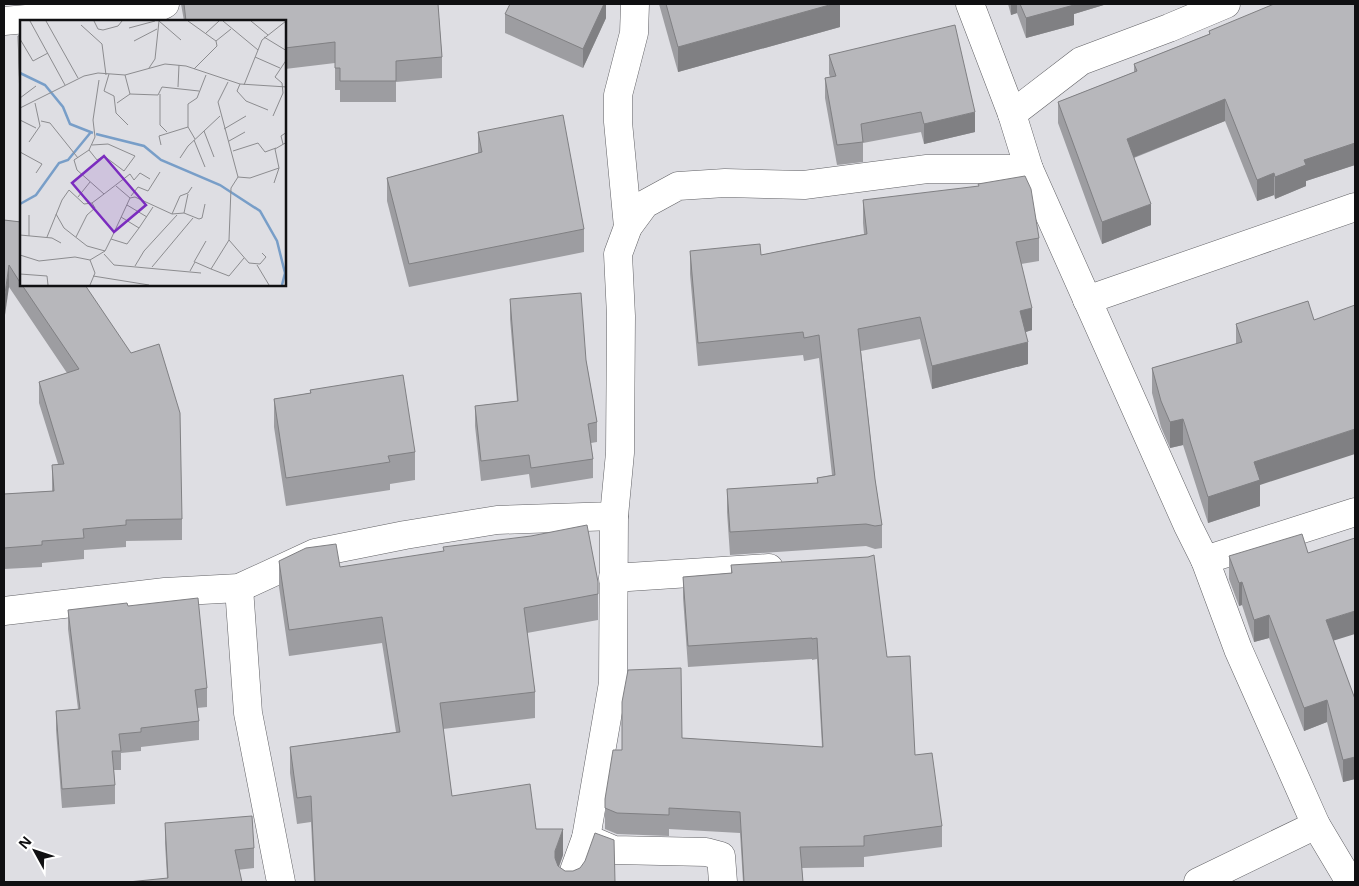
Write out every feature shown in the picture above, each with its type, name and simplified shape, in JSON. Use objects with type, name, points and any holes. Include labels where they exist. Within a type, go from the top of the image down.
[{"type":"street","points":[[4,21],[159,7],[165,4]]},
{"type":"street","points":[[628,227],[618,122],[618,94],[634,33],[635,4]]},
{"type":"street","points":[[970,4],[1012,114],[1029,169],[1205,560],[1238,649],[1316,825],[1350,882]]},
{"type":"street","points":[[1012,114],[1080,61],[1169,28],[1226,4]]},
{"type":"street","points":[[570,882],[586,838],[613,683],[614,516],[620,453],[621,316],[618,254],[628,227],[645,204],[678,186],[725,183],[804,186],[927,169],[1029,169]]},
{"type":"street","points":[[1087,300],[1355,207]]},
{"type":"street","points":[[1205,560],[1355,512]]},
{"type":"street","points":[[4,612],[165,592],[239,588],[315,553],[405,535],[497,520],[614,516]]},
{"type":"street","points":[[614,578],[789,567]]},
{"type":"street","points":[[239,588],[248,713],[280,882]]},
{"type":"street","points":[[1198,882],[1316,825]]},
{"type":"street","points":[[586,838],[614,850],[706,852],[720,856],[723,882]]},
{"type":"building","points":[[184,4],[438,4],[442,57],[396,61],[396,81],[340,81],[340,68],[335,68],[335,42],[286,48],[286,20],[186,20]]},
{"type":"building","points":[[510,4],[604,4],[583,49],[505,14]]},
{"type":"building","points":[[666,4],[833,4],[678,47]]},
{"type":"building","points":[[1020,4],[1073,4],[1074,5],[1026,18]]},
{"type":"building","points":[[1274,4],[1355,4],[1355,143],[1304,160],[1306,165],[1275,177],[1274,173],[1257,180],[1225,99],[1127,139],[1151,204],[1102,222],[1058,102],[1137,71],[1134,64],[1210,34],[1209,31]]},
{"type":"building","points":[[955,25],[975,112],[924,124],[921,112],[861,124],[863,142],[837,145],[825,78],[836,76],[829,55]]},
{"type":"building","points":[[20,35],[20,91],[18,36]]},
{"type":"building","points":[[563,115],[584,229],[409,264],[387,178],[482,152],[478,132]]},
{"type":"building","points":[[1025,176],[1031,189],[1039,238],[1016,242],[1032,308],[1020,311],[1028,342],[932,366],[920,317],[858,329],[882,525],[866,524],[730,532],[727,489],[818,483],[817,478],[835,475],[819,335],[804,338],[803,332],[698,343],[690,251],[760,244],[761,255],[867,234],[863,200],[979,186],[978,184]]},
{"type":"building","points":[[4,220],[20,222],[20,282],[9,265],[4,301]]},
{"type":"building","points":[[23,286],[86,286],[131,353],[159,344],[180,413],[182,519],[126,520],[126,525],[83,529],[84,538],[42,541],[42,545],[4,548],[4,494],[54,491],[52,465],[64,464],[39,382],[79,369]]},
{"type":"building","points":[[581,293],[586,360],[597,422],[588,424],[593,459],[531,468],[529,455],[481,461],[475,406],[518,401],[510,299]]},
{"type":"building","points":[[1308,301],[1314,320],[1355,305],[1355,429],[1254,462],[1260,480],[1208,497],[1183,419],[1170,422],[1161,401],[1152,368],[1242,342],[1236,324]]},
{"type":"building","points":[[403,375],[415,452],[388,456],[390,462],[286,478],[274,399],[311,393],[310,390]]},
{"type":"building","points":[[587,525],[598,582],[598,594],[524,608],[535,692],[440,703],[452,796],[530,784],[536,829],[563,829],[555,851],[558,866],[565,871],[573,871],[580,868],[585,861],[595,833],[614,840],[615,882],[315,882],[311,796],[297,798],[290,747],[400,732],[382,617],[289,630],[279,561],[306,548],[336,544],[340,567],[444,551],[443,547],[531,536]]},
{"type":"building","points":[[1302,534],[1308,553],[1355,538],[1355,611],[1326,620],[1355,699],[1355,757],[1343,760],[1327,700],[1304,708],[1269,615],[1254,620],[1242,582],[1239,583],[1229,556]]},
{"type":"building","points":[[874,555],[887,657],[910,656],[915,755],[932,753],[942,826],[864,836],[864,846],[800,847],[803,882],[744,882],[740,812],[669,808],[669,815],[617,813],[605,808],[613,750],[622,750],[622,702],[628,670],[681,668],[682,738],[823,747],[817,638],[688,646],[683,577],[732,573],[731,565],[868,557]]},
{"type":"building","points":[[198,598],[207,688],[195,690],[199,721],[141,728],[141,732],[119,734],[121,751],[112,751],[115,785],[62,789],[56,711],[80,709],[68,610],[127,603],[128,606]]},
{"type":"building","points":[[252,816],[254,848],[235,850],[242,882],[128,882],[168,878],[165,823]]}]
